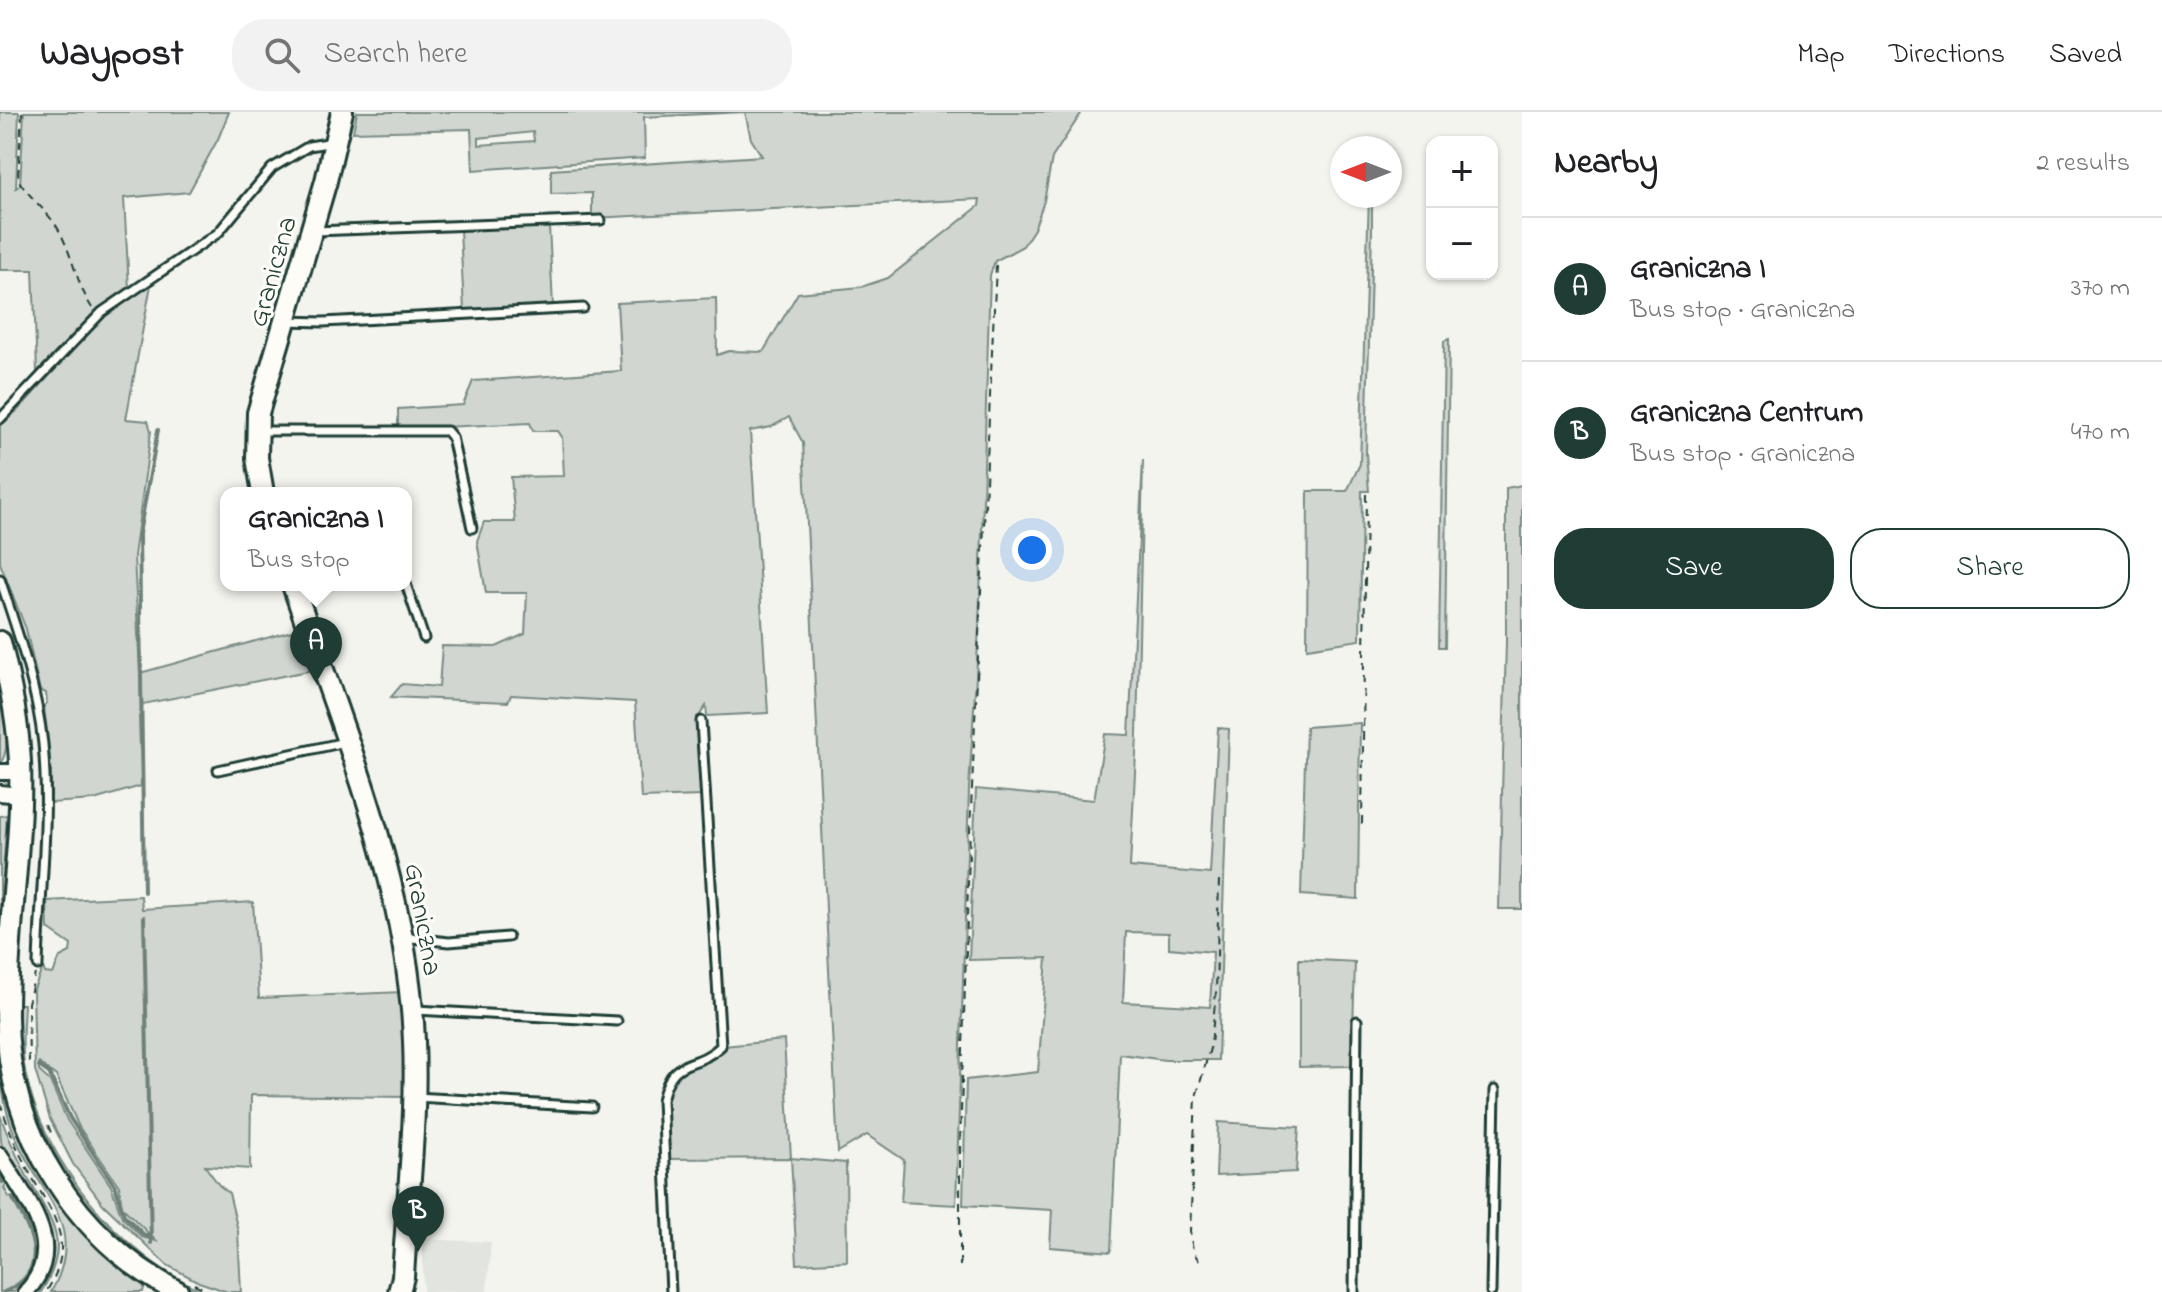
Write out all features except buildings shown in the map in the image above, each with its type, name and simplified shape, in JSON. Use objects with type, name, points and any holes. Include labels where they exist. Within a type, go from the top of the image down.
[{"type":"street","name":"Graniczna","points":[[262,487],[257,458],[258,413],[337,142],[342,112]]},
{"type":"street","name":"Graniczna","points":[[295,591],[384,850],[401,937],[412,1009],[414,1097],[404,1287]]},
{"type":"street","points":[[0,642],[15,716],[10,772],[7,1018],[10,1062],[23,1112],[47,1167],[82,1217],[127,1260],[182,1286]]},
{"type":"street","points":[[0,1155],[38,1220],[44,1237],[42,1268],[26,1292]]},
{"type":"lane","points":[[0,419],[98,316],[208,242],[272,168],[309,146],[337,142]]},
{"type":"lane","points":[[312,230],[601,220]]},
{"type":"lane","points":[[285,321],[323,322],[583,308]]},
{"type":"lane","points":[[258,431],[447,431],[452,437],[472,528]]},
{"type":"lane","points":[[0,579],[27,661],[43,747],[45,816],[38,965]]},
{"type":"lane","points":[[408,591],[424,638]]},
{"type":"lane","points":[[671,1292],[662,1100],[667,1079],[684,1064],[709,1057],[721,1046],[701,721]]},
{"type":"lane","points":[[218,770],[347,742]]},
{"type":"lane","points":[[401,937],[449,942],[508,937]]},
{"type":"lane","points":[[412,1009],[617,1021]]},
{"type":"lane","points":[[1354,1292],[1357,1021]]},
{"type":"lane","points":[[1491,1292],[1495,1090]]},
{"type":"lane","points":[[414,1097],[592,1107]]},
{"type":"path","points":[[22,112],[20,185],[40,203],[56,225],[69,248],[88,302],[98,316]]},
{"type":"path","points":[[960,1266],[960,1146],[971,805],[996,265]]},
{"type":"path","points":[[1362,824],[1366,494]]},
{"type":"path","points":[[1199,1261],[1193,1251],[1190,1231],[1196,1097],[1213,1032],[1219,880]]},
{"type":"path","points":[[29,1065],[29,992],[38,965]]},
{"type":"path","points":[[44,1118],[56,1144]]},
{"type":"path","points":[[182,1286],[211,1292]]},
{"type":"shaded area","points":[[0,112],[19,112],[16,188],[20,185],[24,112],[229,112],[189,192],[124,198],[129,288],[99,308],[37,372],[33,270],[0,270]]},
{"type":"shaded area","points":[[357,112],[745,112],[644,117],[645,158],[473,170],[471,129],[353,132]],"holes":[[[533,132],[534,141],[479,145],[479,138]]]},
{"type":"shaded area","points":[[745,112],[1082,112],[1052,158],[1044,201],[1034,229],[1023,246],[995,261],[990,275],[956,1205],[901,1202],[904,1160],[867,1135],[838,1152],[803,443],[789,417],[771,427],[750,431],[768,713],[707,716],[706,706],[697,719],[701,796],[641,798],[635,702],[511,695],[508,702],[391,697],[402,684],[439,687],[442,646],[496,647],[525,634],[527,593],[486,593],[477,541],[484,522],[515,522],[511,477],[564,476],[562,437],[558,431],[533,431],[530,423],[398,429],[398,409],[463,405],[473,381],[621,371],[617,303],[716,298],[717,355],[729,351],[763,352],[798,293],[861,287],[888,278],[979,206],[980,199],[592,218],[592,193],[551,194],[551,170],[762,156],[751,139]]},
{"type":"shaded area","points":[[1369,208],[1372,208],[1366,453],[1369,491],[1362,491],[1360,640],[1307,648],[1308,491],[1347,491],[1360,464]]},
{"type":"shaded area","points":[[549,226],[553,306],[464,310],[460,230]]},
{"type":"shaded area","points":[[151,285],[126,419],[148,421],[151,431],[134,556],[140,673],[299,629],[313,670],[143,704],[139,717],[141,786],[94,800],[51,803],[44,706],[47,703],[46,693],[40,691],[26,629],[0,563],[0,424],[22,406],[105,314]]},
{"type":"shaded area","points":[[1449,339],[1445,647],[1439,647],[1444,341]]},
{"type":"shaded area","points":[[1143,460],[1137,735],[1130,867],[1210,874],[1218,728],[1229,729],[1218,1060],[1165,1060],[1120,1054],[1111,1252],[1050,1247],[1052,1210],[963,1205],[966,1080],[1038,1072],[1047,958],[969,960],[976,789],[1094,800],[1105,734],[1129,735]],"holes":[[[1126,932],[1169,933],[1169,948],[1213,952],[1210,1007],[1123,1002]]]},
{"type":"shaded area","points":[[1522,485],[1522,909],[1499,909],[1506,642],[1506,488]]},
{"type":"shaded area","points":[[0,684],[7,737],[0,764]]},
{"type":"shaded area","points":[[1360,723],[1358,899],[1301,895],[1306,727]]},
{"type":"shaded area","points":[[7,815],[0,920],[0,816]]},
{"type":"shaded area","points":[[141,896],[142,909],[253,902],[259,998],[403,992],[408,1097],[251,1095],[250,1169],[205,1166],[229,1193],[238,1231],[241,1292],[228,1292],[199,1282],[167,1265],[103,1204],[73,1164],[50,1119],[35,1070],[33,991],[43,967],[45,973],[53,974],[60,957],[70,952],[71,945],[48,929],[47,901]],"holes":[[[39,1063],[56,1076],[79,1127],[119,1186],[122,1207],[156,1241],[142,1237],[122,1217],[111,1186],[67,1120],[50,1081],[39,1071]]]},
{"type":"shaded area","points":[[1299,959],[1355,962],[1352,1066],[1299,1067]]},
{"type":"shaded area","points":[[18,1004],[24,1004],[24,1063],[35,1105],[49,1139],[68,1172],[116,1231],[174,1276],[205,1292],[166,1275],[134,1253],[105,1227],[56,1167],[38,1132],[25,1096],[17,1052]]},
{"type":"shaded area","points":[[784,1040],[791,1158],[667,1159],[667,1095],[678,1075],[712,1058],[724,1046]]},
{"type":"shaded area","points":[[0,1055],[69,1216],[108,1256],[145,1284],[143,1292],[51,1292],[61,1270],[65,1250],[63,1232],[50,1198],[29,1164],[10,1123],[2,1090]]},
{"type":"shaded area","points":[[0,1115],[55,1233],[56,1260],[41,1292],[37,1292],[49,1270],[52,1251],[50,1233],[2,1146]]},
{"type":"shaded area","points":[[1218,1122],[1299,1127],[1296,1172],[1216,1176]]},
{"type":"shaded area","points":[[791,1158],[846,1163],[847,1261],[797,1264]]},
{"type":"shaded area","points":[[0,1166],[8,1180],[4,1188],[9,1197],[18,1198],[31,1224],[37,1247],[33,1269],[14,1292],[0,1292]]},
{"type":"shaded area","points":[[423,1239],[491,1242],[487,1292],[423,1292]]},
{"type":"waterway","points":[[144,892],[139,534],[158,430]]},
{"type":"waterway","points":[[144,917],[151,1243]]},
{"type":"waterway","points":[[39,1066],[49,1073],[70,1118],[115,1186],[124,1215],[150,1237]]},
{"type":"waterway","points":[[0,1176],[3,1182]]},
{"type":"waterway","points":[[4,1292],[19,1284],[33,1262],[31,1237],[13,1199]]},
{"type":"place","name":"Graniczna I","points":[[316,683]]},
{"type":"place","name":"Graniczna Centrum","points":[[418,1252]]}]
